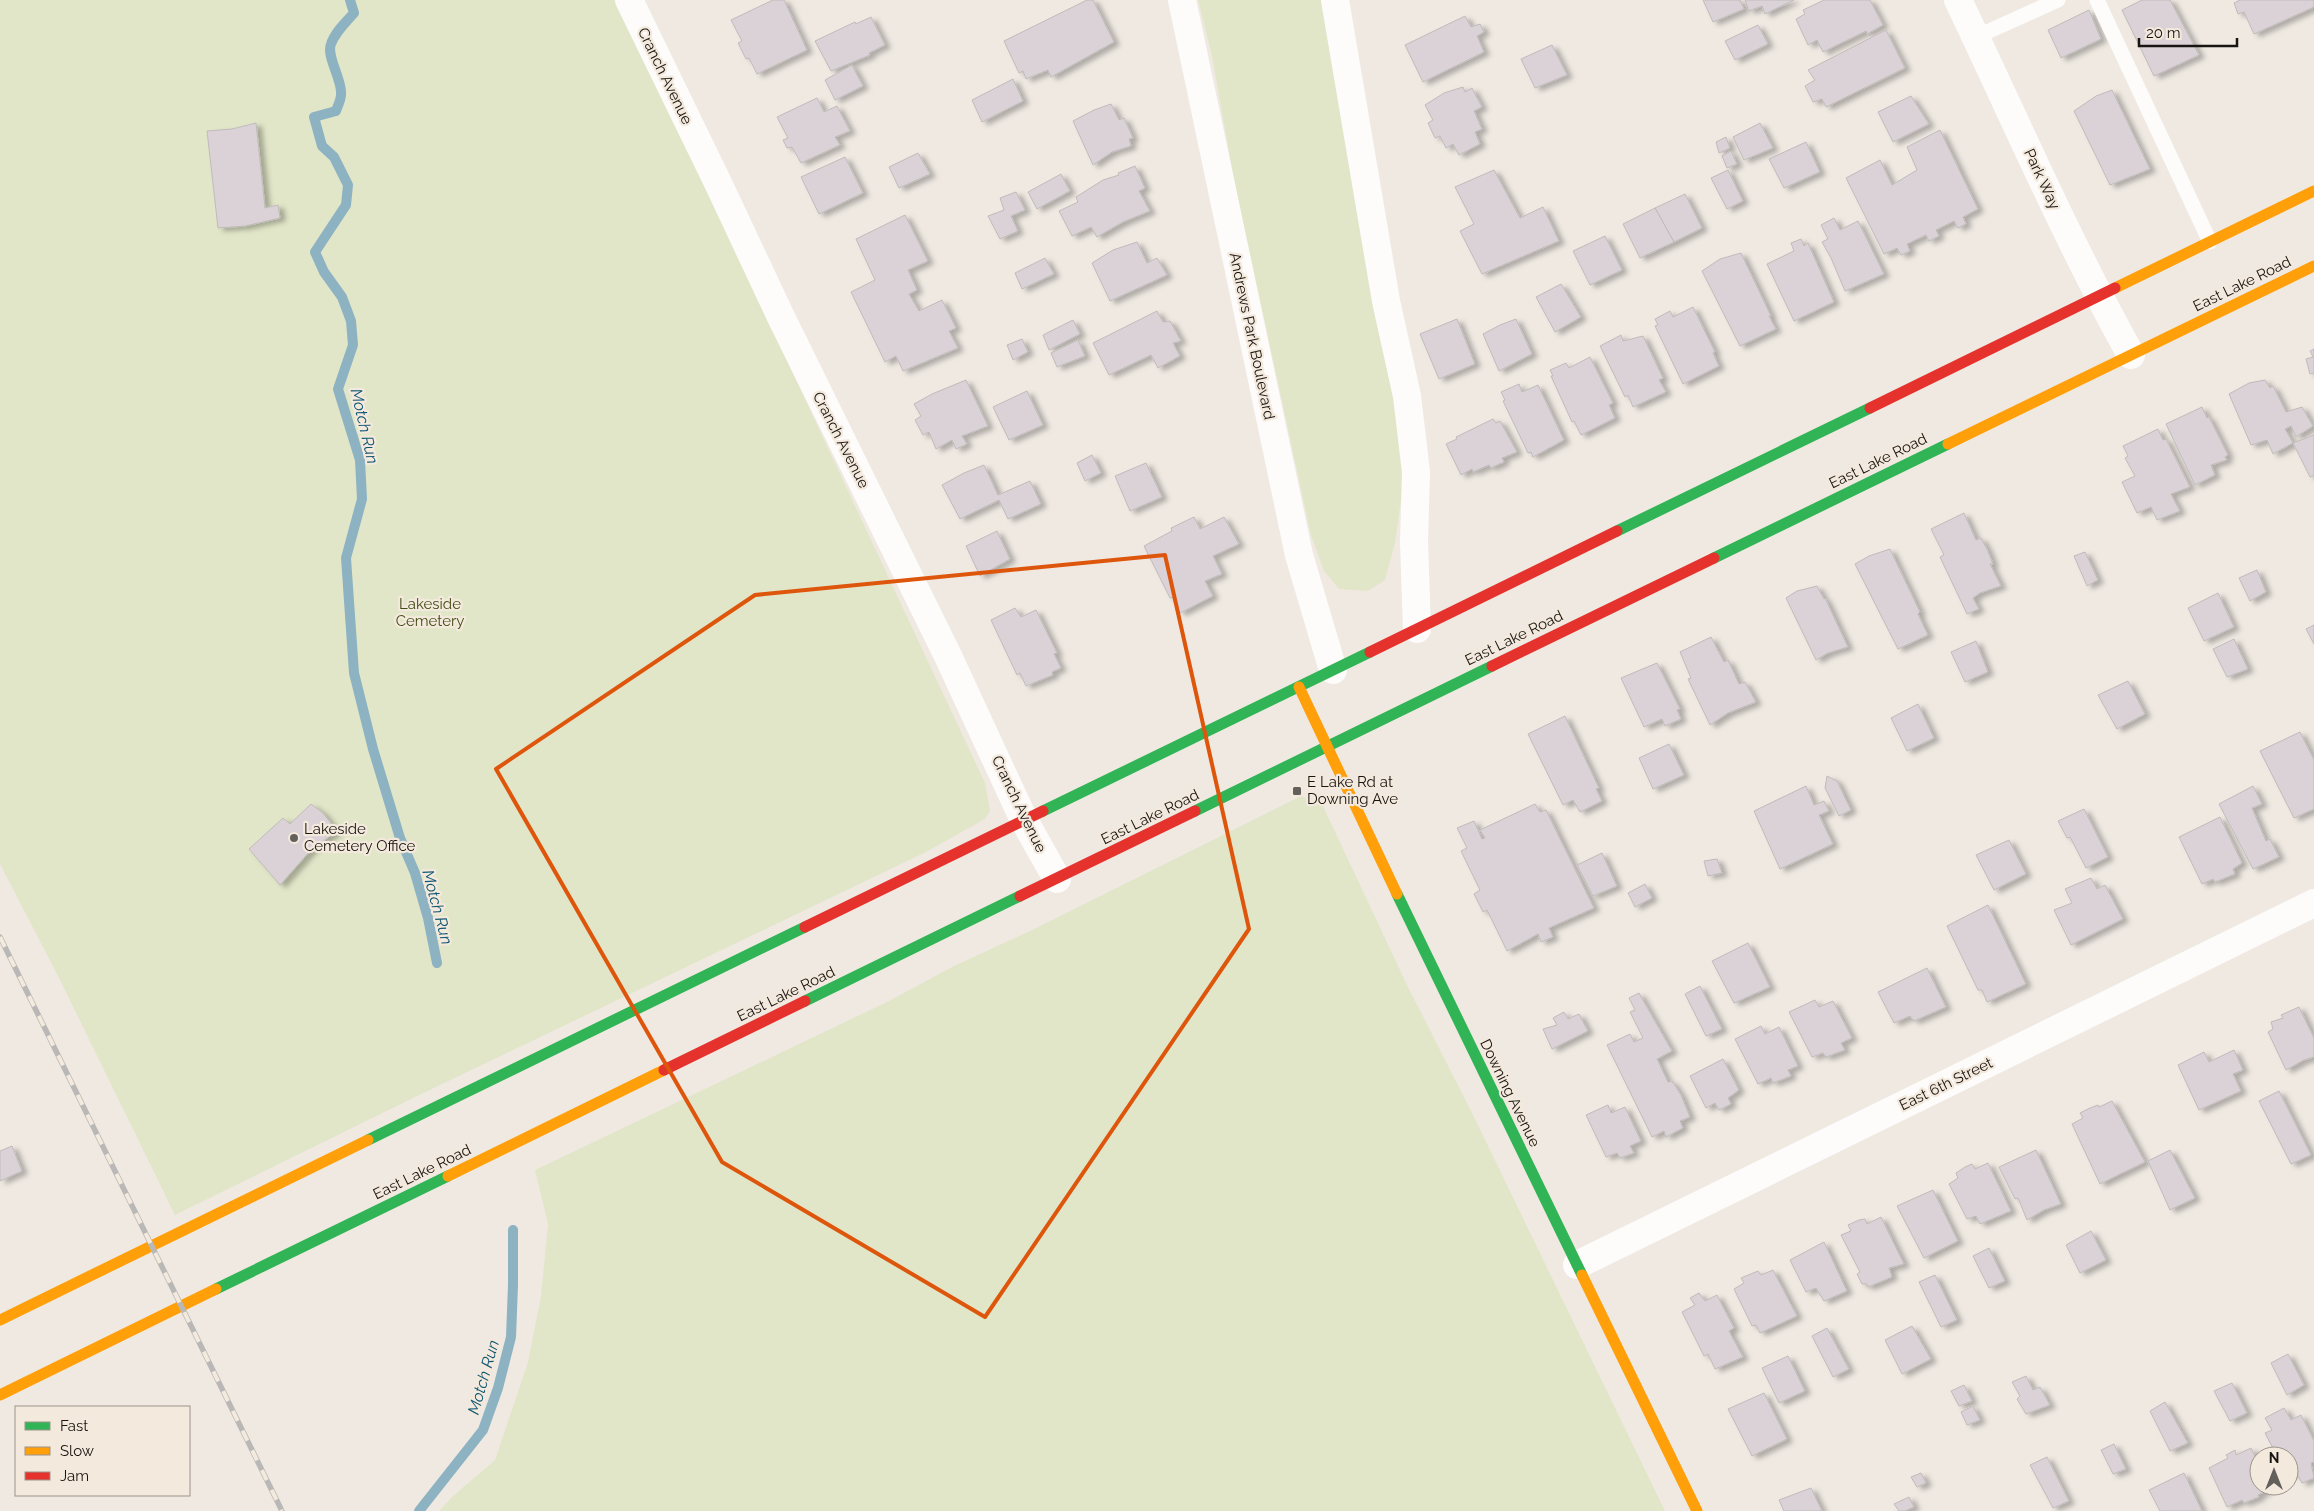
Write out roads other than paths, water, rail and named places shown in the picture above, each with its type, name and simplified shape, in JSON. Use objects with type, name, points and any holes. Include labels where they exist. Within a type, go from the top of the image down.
[{"type":"main road","points":[[0,1320],[2314,191]]},
{"type":"main road","name":"East Lake Road","points":[[0,1395],[1326,746],[2314,266]]},
{"type":"main road","name":"Downing Avenue","points":[[1299,686],[1326,746],[1697,1511]]},
{"type":"street","name":"Cranch Avenue","points":[[629,0],[832,423],[931,622],[1024,820],[1057,879]]},
{"type":"street","name":"Andrews Park Boulevard","points":[[1182,0],[1297,546],[1333,670]]},
{"type":"street","points":[[1335,0],[1386,301],[1407,396],[1416,472],[1414,542],[1417,629]]},
{"type":"street","name":"Park Way","points":[[1958,0],[2099,296],[2132,355]]},
{"type":"street","name":"East 6th Street","points":[[1577,1265],[2314,903]]},
{"type":"lane","points":[[1976,37],[2058,0]]},
{"type":"lane","points":[[2097,0],[2210,242]]},
{"type":"waterway","name":"Motch Run","points":[[350,0],[354,13],[335,35],[330,49],[340,86],[340,99],[336,111],[314,117],[322,146],[334,157],[348,185],[346,205],[315,252],[324,272],[342,297],[351,321],[353,345],[338,389],[360,460],[362,499],[346,558],[354,673],[373,749],[400,838],[415,873],[428,918],[437,963]]},
{"type":"waterway","name":"Motch Run","points":[[419,1511],[483,1430],[498,1388],[511,1337],[513,1230]]},
{"type":"railway","points":[[0,937],[282,1511]]},
{"type":"place","name":"E Lake Rd at Downing Ave","points":[[1297,791]]},
{"type":"place","name":"Lakeside Cemetery Office","points":[[294,838]]},
{"type":"park label","name":"Lakeside Cemetery","points":[[430,612]]}]
